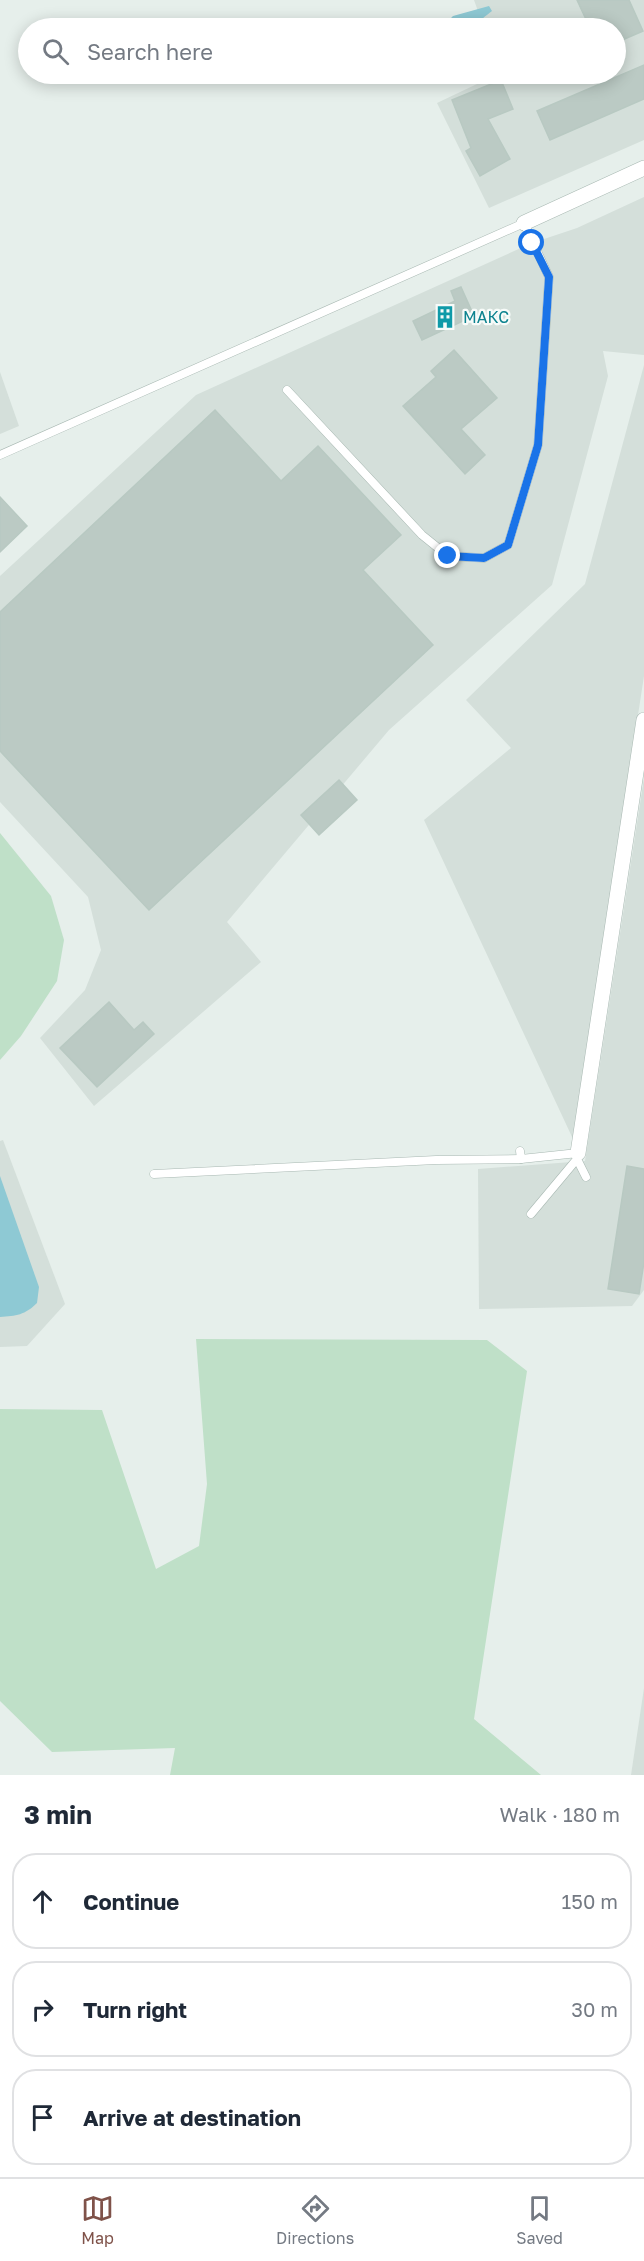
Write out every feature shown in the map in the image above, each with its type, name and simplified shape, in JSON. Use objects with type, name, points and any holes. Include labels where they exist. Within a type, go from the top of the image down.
[{"type":"street","points":[[524,223],[644,168]]},
{"type":"street","points":[[577,1156],[644,720]]},
{"type":"lane","points":[[0,454],[524,223],[549,277],[538,445],[508,545],[484,558],[448,556],[422,535],[287,390]]},
{"type":"lane","points":[[154,1174],[520,1155],[577,1156]]},
{"type":"lane","points":[[577,1156],[586,1177]]},
{"type":"lane","points":[[531,1214],[577,1156]]},
{"type":"shaded area","points":[[474,0],[644,0],[644,140],[489,208],[437,103],[477,84],[626,84],[626,18],[480,18]]},
{"type":"shaded area","points":[[644,197],[644,355],[603,351],[608,376],[552,585],[389,730],[227,922],[261,962],[94,1106],[40,1038],[85,990],[101,950],[88,897],[0,802],[0,576],[196,395],[532,243],[577,228]]},
{"type":"shaded area","points":[[644,365],[644,676],[573,1139],[424,820],[511,748],[466,700],[585,584]]},
{"type":"shaded area","points":[[0,372],[19,426],[0,434]]},
{"type":"shaded area","points":[[644,778],[644,1290],[632,1306],[479,1309],[478,1169],[585,1161]]},
{"type":"shaded area","points":[[3,1140],[65,1304],[27,1346],[0,1347],[0,1141]]},
{"type":"shaded area","points":[[644,1688],[644,1775],[631,1775]]},
{"type":"green space","points":[[0,833],[51,896],[64,940],[57,981],[21,1036],[0,1060]]},
{"type":"green space","points":[[196,1339],[487,1340],[527,1371],[474,1719],[541,1775],[170,1775],[175,1748],[52,1752],[0,1701],[0,1409],[102,1410],[156,1569],[199,1546],[207,1484]]},
{"type":"water","points":[[489,6],[492,11],[483,18],[451,18]]},
{"type":"water","points":[[0,1176],[39,1287],[37,1303],[33,1307],[20,1314],[0,1317]]},
{"type":"building","points":[[577,0],[629,0],[643,31],[626,38],[626,18],[585,18]]},
{"type":"building","points":[[644,65],[644,99],[550,140],[537,111],[600,84],[626,84],[626,73]]},
{"type":"building","points":[[491,84],[503,84],[513,109],[488,119],[510,159],[480,176],[466,151],[471,148],[452,100]]},
{"type":"building","name":"МАКС","points":[[461,287],[474,316],[422,340],[413,321],[455,301],[451,291]]},
{"type":"building","points":[[454,350],[497,398],[461,429],[485,455],[465,474],[403,406],[436,377],[431,371]]},
{"type":"building","points":[[215,410],[281,481],[318,446],[401,535],[363,570],[433,645],[149,910],[0,751],[0,612]]},
{"type":"building","points":[[0,497],[27,526],[0,552]]},
{"type":"building","points":[[339,780],[357,800],[319,835],[301,815]]},
{"type":"building","points":[[109,1002],[134,1030],[143,1022],[154,1034],[97,1087],[60,1048]]},
{"type":"building","points":[[627,1166],[644,1169],[644,1262],[639,1294],[608,1289]]},
{"type":"place","name":"МАКС","points":[[445,317]]},
{"type":"route","points":[[448,556],[484,558],[508,545],[538,445],[549,277],[532,243]]}]
